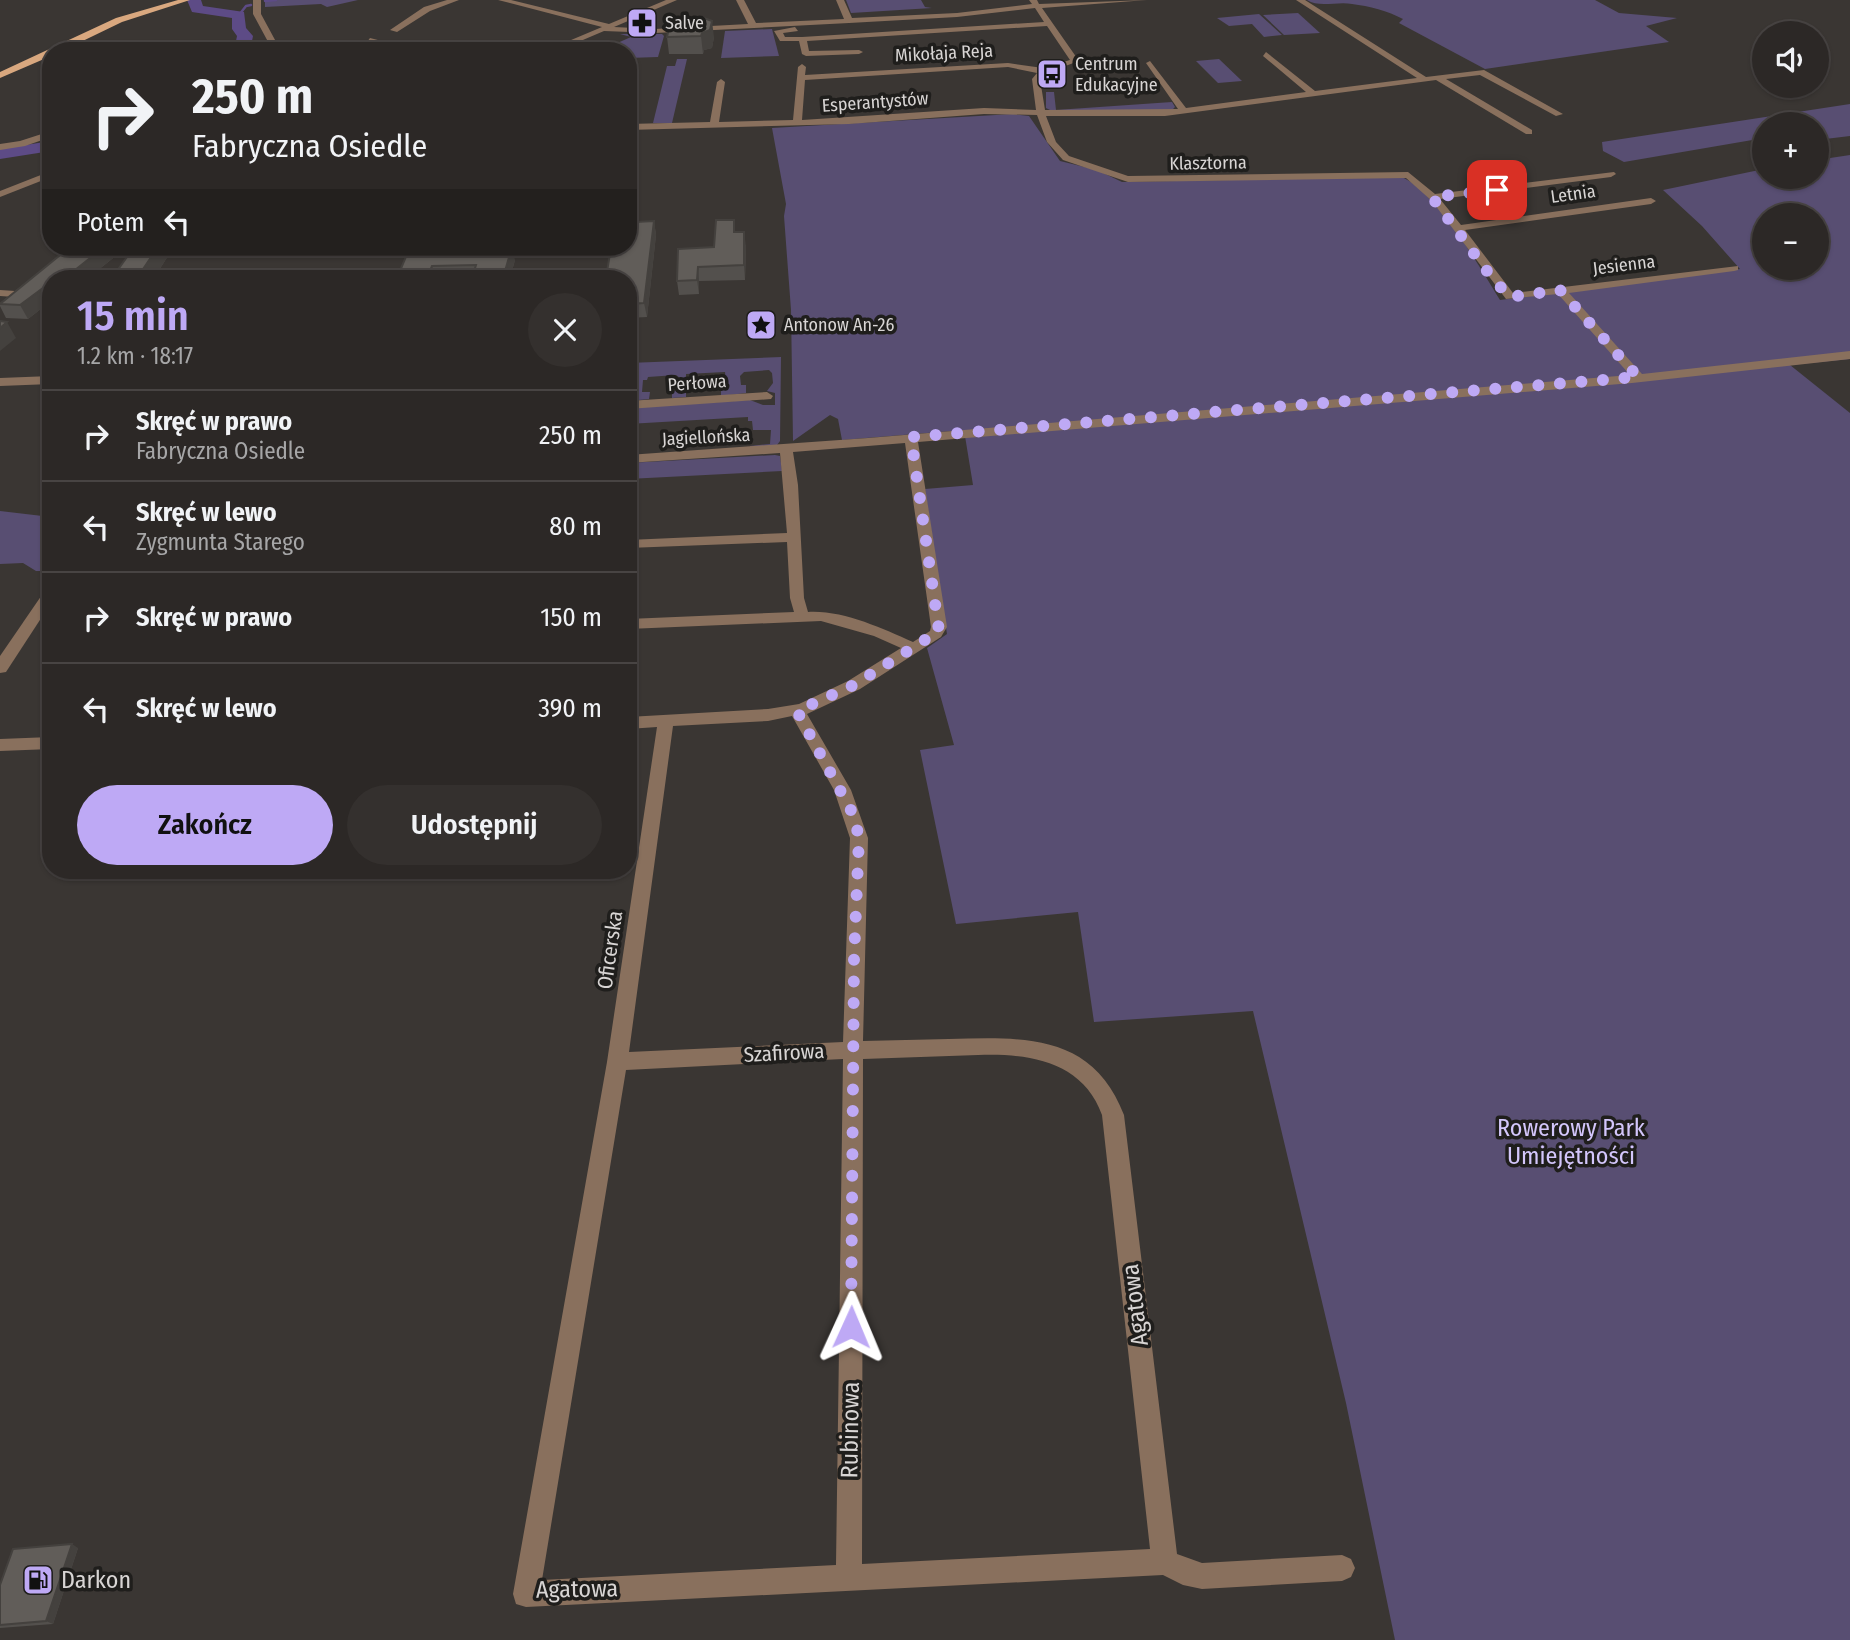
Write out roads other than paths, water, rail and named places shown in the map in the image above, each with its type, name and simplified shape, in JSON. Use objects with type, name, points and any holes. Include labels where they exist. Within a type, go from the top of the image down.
[{"type":"main road","points":[[74,42],[119,20],[182,1]]},
{"type":"main road","points":[[0,75],[42,57]]},
{"type":"street","points":[[257,0],[257,15],[271,42]]},
{"type":"street","points":[[394,30],[427,9],[456,0]]},
{"type":"street","points":[[502,0],[635,32],[849,21],[1035,3],[1143,0]]},
{"type":"street","points":[[570,42],[673,0]]},
{"type":"street","points":[[740,0],[743,12],[750,18],[753,26]]},
{"type":"street","points":[[840,0],[849,21]]},
{"type":"street","points":[[1300,0],[1423,78]]},
{"type":"street","points":[[1035,3],[1075,61],[1043,71],[1036,79],[1039,113]]},
{"type":"street","points":[[500,10],[516,4]]},
{"type":"street","points":[[545,21],[564,15]]},
{"type":"street","points":[[814,33],[802,38],[783,39],[778,31],[867,34],[1049,24]]},
{"type":"street","points":[[787,36],[814,33]]},
{"type":"street","points":[[797,123],[805,55],[802,38]]},
{"type":"street","points":[[370,40],[377,42]]},
{"type":"street","points":[[805,55],[859,52]]},
{"type":"street","points":[[1266,54],[1312,93]]},
{"type":"street","points":[[1150,63],[1184,111],[1481,72],[1559,114]]},
{"type":"street","name":"Mikołaja Reja","points":[[801,78],[1008,65],[1043,71]]},
{"type":"street","points":[[1436,77],[1529,132]]},
{"type":"street","points":[[714,125],[721,82]]},
{"type":"street","name":"Esperantystów","points":[[637,127],[797,123],[957,112],[1055,114],[1184,111]]},
{"type":"street","name":"Klasztorna","points":[[1039,113],[1043,125],[1065,158],[1125,179],[1408,175]]},
{"type":"street","points":[[0,147],[22,144],[42,137]]},
{"type":"street","points":[[1432,197],[1611,174]]},
{"type":"street","name":"Jesienna","points":[[1408,175],[1432,197],[1458,228],[1493,279],[1510,297],[1734,268]]},
{"type":"street","points":[[0,194],[42,178]]},
{"type":"street","name":"Letnia","points":[[1458,228],[1651,201]]},
{"type":"street","points":[[0,306],[29,283]]},
{"type":"street","points":[[1560,290],[1638,377]]},
{"type":"street","points":[[0,293],[15,294]]},
{"type":"street","name":"Jagiellońska","points":[[637,458],[786,450],[911,437],[1638,377],[1850,355]]},
{"type":"street","points":[[0,382],[42,380]]},
{"type":"street","name":"Perłowa","points":[[637,404],[767,396]]},
{"type":"street","points":[[637,723],[797,711],[854,685],[936,634],[939,628],[911,437]]},
{"type":"street","points":[[786,450],[792,485],[797,598],[802,616]]},
{"type":"street","points":[[637,544],[794,537]]},
{"type":"street","points":[[0,668],[42,605]]},
{"type":"street","points":[[637,624],[802,616],[834,618],[879,632],[914,648]]},
{"type":"street","name":"Rubinowa","points":[[797,711],[858,826],[849,1576]]},
{"type":"street","name":"Oficerska","points":[[617,1062],[666,721]]},
{"type":"street","points":[[0,745],[42,743]]},
{"type":"street","name":"Szafirowa","points":[[617,1062],[854,1050],[1024,1047],[1048,1052],[1074,1063]]},
{"type":"street","name":"Agatowa","points":[[617,1062],[526,1594],[1165,1562],[1182,1572],[1202,1576],[1342,1568]]},
{"type":"street","name":"Agatowa","points":[[1074,1063],[1101,1088],[1113,1115],[1165,1562]]},
{"type":"waterway","points":[[194,0],[197,9],[239,15],[239,29],[245,36],[244,42]]},
{"type":"waterway","points":[[265,1],[276,0]]},
{"type":"waterway","points":[[239,15],[246,6],[251,5]]},
{"type":"waterway","points":[[0,154],[42,147]]},
{"type":"place","name":"Salve","points":[[642,23]]},
{"type":"place","name":"Centrum Edukacyjne","points":[[1052,74]]},
{"type":"place","name":"Antonow An-26","points":[[761,325]]},
{"type":"place","name":"Darkon","points":[[38,1580]]},
{"type":"park label","name":"Rowerowy Park Umiejętności","points":[[1571,1142]]}]
